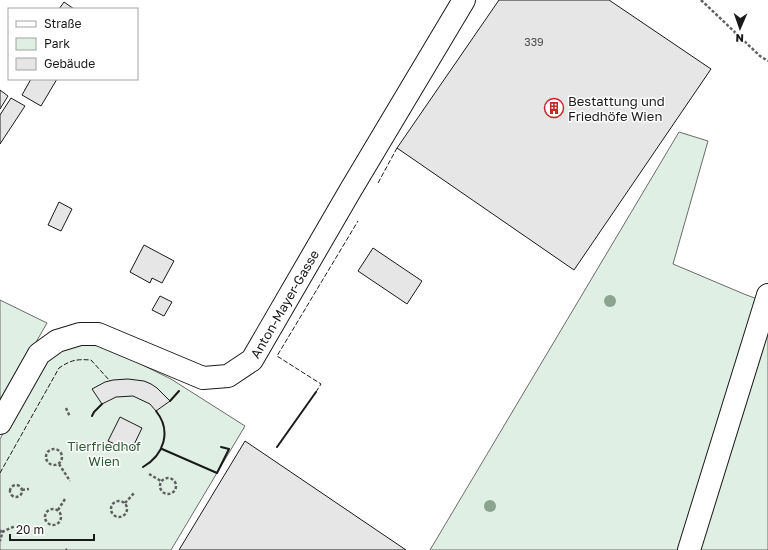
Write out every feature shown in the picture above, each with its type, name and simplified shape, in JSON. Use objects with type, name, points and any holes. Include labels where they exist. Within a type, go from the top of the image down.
[{"type":"street","name":"Anton-Mayer-Gasse","points":[[0,423],[39,354],[57,341],[80,334],[98,334],[203,378],[228,376],[252,360],[464,0]]},
{"type":"street","points":[[688,550],[768,295]]},
{"type":"path","points":[[701,0],[760,56],[768,61]]},
{"type":"path","points":[[66,408],[70,417]]},
{"type":"path","points":[[54,449],[60,452],[62,458],[59,464],[56,466],[49,464],[46,458],[48,452],[54,449]]},
{"type":"path","points":[[59,464],[70,481]]},
{"type":"path","points":[[149,474],[162,481]]},
{"type":"path","points":[[167,478],[173,479],[176,484],[175,491],[170,494],[163,492],[160,487],[162,481],[167,478]]},
{"type":"path","points":[[22,490],[19,486],[14,485],[12,486],[10,492],[14,496],[17,496],[22,490],[29,488]]},
{"type":"path","points":[[125,503],[135,492]]},
{"type":"path","points":[[58,510],[66,499]]},
{"type":"path","points":[[119,500],[125,503],[128,506],[126,514],[119,517],[113,514],[111,511],[113,503],[119,500]]},
{"type":"path","points":[[53,509],[58,510],[61,516],[60,522],[53,526],[47,524],[44,519],[46,513],[53,509]]},
{"type":"path","points":[[0,541],[2,537],[1,531],[15,526]]},
{"type":"green space","points":[[679,132],[708,141],[673,264],[768,303],[768,550],[430,550]]},
{"type":"green space","points":[[0,300],[47,323],[0,405]]},
{"type":"green space","name":"Tierfriedhof Wien","points":[[83,345],[104,346],[171,379],[245,426],[171,550],[0,550],[0,439],[43,361],[68,347]]},
{"type":"building","name":"Bestattung und Friedhöfe Wien","points":[[499,0],[609,0],[711,69],[574,270],[397,148]]},
{"type":"building","points":[[64,2],[73,8],[60,8]]},
{"type":"building","points":[[30,80],[56,80],[41,106],[22,95]]},
{"type":"building","points":[[0,90],[8,96],[0,109]]},
{"type":"building","points":[[11,98],[25,106],[0,144],[0,115]]},
{"type":"building","points":[[59,202],[72,209],[61,231],[48,225]]},
{"type":"building","points":[[144,245],[174,261],[162,283],[152,278],[150,283],[130,272]]},
{"type":"building","points":[[373,248],[422,281],[407,304],[358,271]]},
{"type":"building","points":[[160,296],[172,302],[164,316],[152,310]]},
{"type":"building","points":[[128,379],[144,381],[151,384],[170,401],[156,411],[150,404],[133,396],[116,397],[102,404],[92,389],[105,382]]},
{"type":"building","points":[[120,417],[142,428],[131,451],[108,441]]},
{"type":"building","points":[[245,441],[406,550],[179,550]]},
{"type":"fence","points":[[378,183],[397,148]]},
{"type":"fence","points":[[316,392],[321,384],[277,356],[358,221]]},
{"type":"fence","points":[[0,473],[59,368],[74,361],[91,360],[110,381]]},
{"type":"wall","points":[[170,401],[179,391]]},
{"type":"wall","points":[[277,447],[316,392]]},
{"type":"wall","points":[[92,416],[102,404]]},
{"type":"wall","points":[[143,467],[156,456],[161,449],[163,442],[164,426],[156,411]]},
{"type":"wall","points":[[162,449],[217,473],[229,449],[221,447]]},
{"type":"place","name":"Bestattung und Friedhöfe Wien","points":[[554,108]]}]
